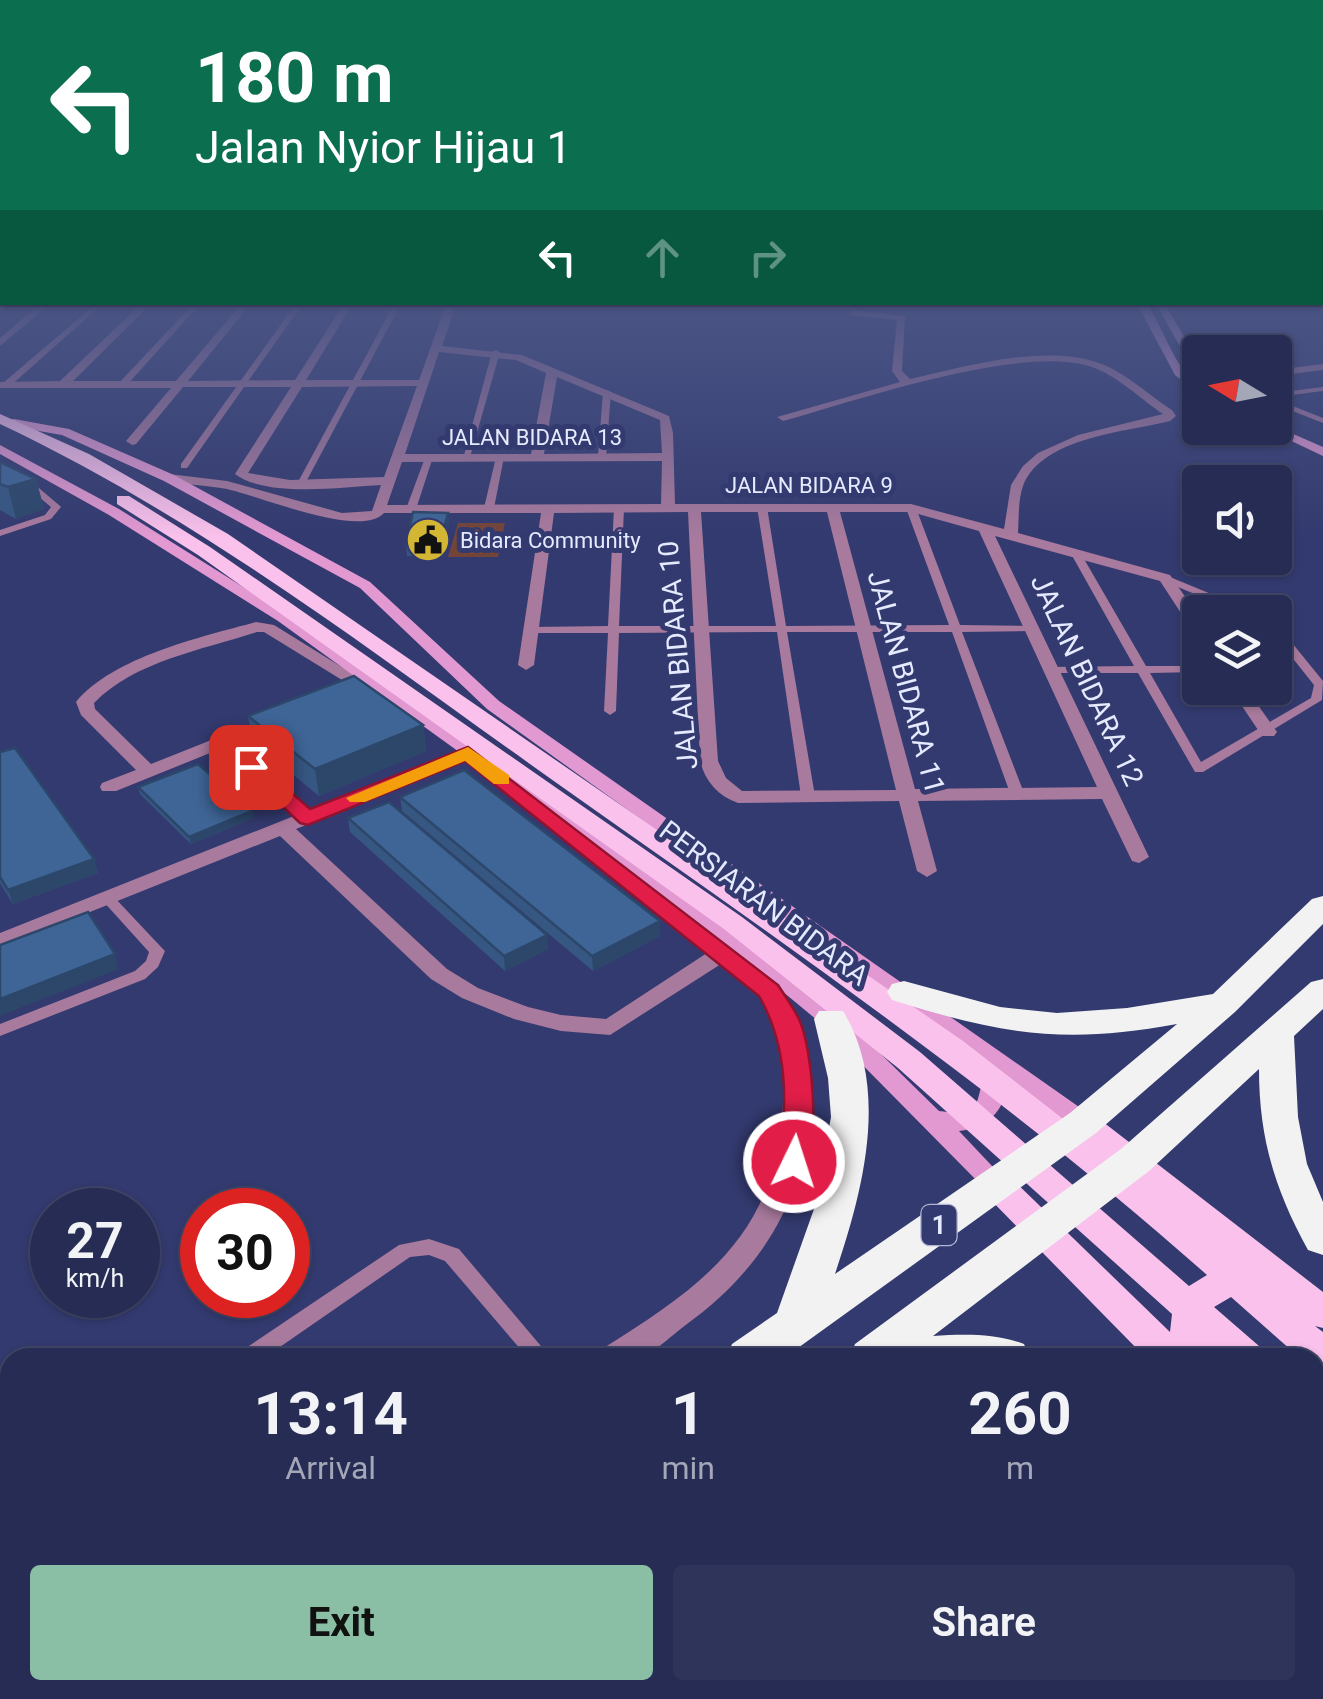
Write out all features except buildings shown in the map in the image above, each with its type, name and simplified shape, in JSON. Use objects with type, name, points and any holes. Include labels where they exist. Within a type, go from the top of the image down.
[{"type":"highway","name":"1","points":[[763,1348],[1083,1123],[1223,1004],[1323,906]]},
{"type":"highway","name":"1","points":[[884,1348],[1135,1160],[1277,1036],[1323,990]]},
{"type":"highway","points":[[904,992],[991,1018],[1033,1024],[1077,1025],[1223,1004]]},
{"type":"highway","points":[[794,1327],[824,1244],[845,1154],[848,1087],[831,1019]]},
{"type":"highway","points":[[1277,1036],[1276,1126],[1291,1177],[1323,1238]]},
{"type":"main road","points":[[1292,425],[1323,440]]},
{"type":"main road","name":"PERSIARAN BIDARA","points":[[5,426],[65,432],[177,472],[212,502],[365,584],[493,705],[904,992],[1083,1123]]},
{"type":"main road","name":"PERSIARAN BIDARA","points":[[5,426],[204,550],[733,923],[908,1060],[1235,1348]]},
{"type":"main road","name":"PERSIARAN BIDARA","points":[[5,426],[83,456],[222,538],[952,1048],[1162,1215],[1314,1348]]},
{"type":"main road","points":[[1292,438],[1323,452]]},
{"type":"main road","name":"PERSIARAN BIDARA","points":[[0,449],[114,512],[283,618],[831,1019],[996,1184]]},
{"type":"main road","points":[[930,1119],[972,1122],[986,1114],[996,1097],[997,1073],[986,1052]]},
{"type":"main road","points":[[1083,1123],[1135,1160],[1323,1312]]},
{"type":"main road","points":[[996,1184],[1160,1348]]},
{"type":"main road","points":[[1190,1348],[1185,1322],[1198,1297],[1221,1282],[1255,1278],[1288,1284]]},
{"type":"street","points":[[64,384],[70,378]]},
{"type":"street","points":[[132,441],[187,378]]},
{"type":"street","points":[[302,378],[241,474],[248,480],[391,482]]},
{"type":"street","points":[[382,509],[426,378]]},
{"type":"street","points":[[537,457],[551,378]]},
{"type":"street","points":[[569,378],[666,418],[670,425],[665,457],[668,508]]},
{"type":"street","points":[[904,378],[907,382]]},
{"type":"street","points":[[783,417],[929,378]]},
{"type":"street","points":[[1011,533],[1016,489],[1029,467],[1043,456],[1073,442],[1170,416],[1116,378]]},
{"type":"street","points":[[3,385],[424,384]]},
{"type":"street","name":"JALAN BIDARA 13","points":[[399,458],[665,457]]},
{"type":"street","name":"JALAN BIDARA 9","points":[[177,472],[342,518],[378,515],[382,509],[411,508],[910,508],[1165,578]]},
{"type":"street","points":[[212,502],[221,494],[250,492]]},
{"type":"street","name":"JALAN BIDARA 11","points":[[832,507],[927,871]]},
{"type":"street","points":[[526,665],[548,508]]},
{"type":"street","name":"JALAN BIDARA 10","points":[[694,508],[712,775],[738,797],[1109,793]]},
{"type":"street","name":"JALAN BIDARA 12","points":[[984,526],[1139,857]]},
{"type":"street","points":[[1165,578],[1182,603]]},
{"type":"street","points":[[148,772],[87,711],[85,702],[90,695],[116,677],[262,626],[354,688],[468,753],[730,948],[769,991],[786,1021],[796,1053],[798,1122],[794,1162],[780,1204],[754,1242],[672,1322],[629,1348]]},
{"type":"street","points":[[1250,705],[1268,732]]},
{"type":"street","points":[[110,787],[293,713]]},
{"type":"street","points":[[222,742],[308,818]]},
{"type":"street","points":[[0,942],[468,753]]},
{"type":"street","points":[[283,828],[439,974],[470,992],[522,1013],[560,1023],[610,1026],[730,948]]},
{"type":"lane","points":[[122,384],[127,378]]},
{"type":"lane","points":[[177,472],[245,378]]},
{"type":"lane","points":[[302,482],[359,378]]},
{"type":"lane","points":[[466,457],[488,378]]},
{"type":"lane","points":[[1292,395],[1323,389]]},
{"type":"lane","points":[[602,457],[607,392]]},
{"type":"lane","points":[[1292,406],[1323,421]]},
{"type":"lane","points":[[488,508],[500,457]]},
{"type":"lane","points":[[411,508],[428,458]]},
{"type":"lane","points":[[0,470],[18,475],[56,507],[48,516],[0,533]]},
{"type":"lane","points":[[762,507],[808,796]]},
{"type":"lane","points":[[610,712],[619,508]]},
{"type":"lane","points":[[910,508],[1017,793]]},
{"type":"lane","points":[[1075,552],[1199,769],[1268,732],[1320,694],[1320,685],[1292,650]]},
{"type":"lane","points":[[1165,578],[1206,595]]},
{"type":"lane","points":[[531,630],[1032,628]]},
{"type":"lane","points":[[1052,670],[1182,669]]},
{"type":"lane","points":[[0,1030],[140,975],[153,963],[157,951],[109,900]]},
{"type":"lane","points":[[262,1348],[406,1250],[429,1247],[452,1255],[532,1348]]},
{"type":"shaded area","points":[[458,523],[505,523],[498,557],[448,557]]},
{"type":"slow traffic","points":[[357,798],[468,753],[502,779]]},
{"type":"place","name":"Bidara Community","points":[[428,540]]},
{"type":"route","points":[[251,767],[308,818],[468,753],[769,991],[786,1021],[796,1053],[798,1122],[794,1162]]}]
